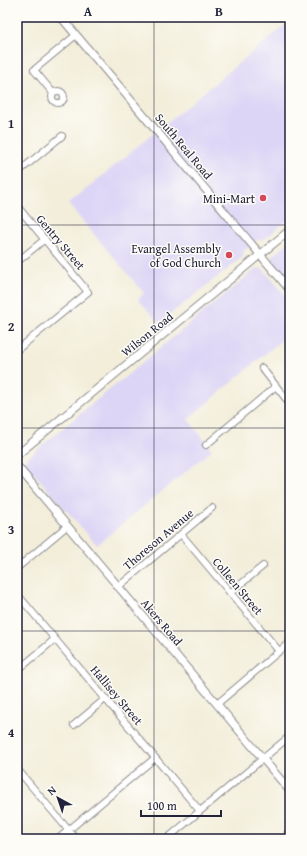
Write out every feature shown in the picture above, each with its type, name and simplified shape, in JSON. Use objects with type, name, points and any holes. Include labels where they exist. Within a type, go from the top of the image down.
[{"type":"street","name":"South Real Road","points":[[61,17],[290,290]]},
{"type":"street","points":[[66,23],[73,17]]},
{"type":"street","points":[[53,93],[34,70],[76,35]]},
{"type":"street","points":[[17,173],[62,136]]},
{"type":"street","name":"Gentry Street","points":[[17,206],[88,292],[17,350]]},
{"type":"street","name":"Wilson Road","points":[[17,455],[290,230]]},
{"type":"street","points":[[17,262],[45,239]]},
{"type":"street","points":[[262,368],[290,404]]},
{"type":"street","points":[[206,445],[276,386]]},
{"type":"street","name":"Akers Road","points":[[17,466],[290,792]]},
{"type":"street","name":"Thoreson Avenue","points":[[118,587],[212,508]]},
{"type":"street","points":[[17,568],[67,526]]},
{"type":"street","name":"Colleen Street","points":[[181,534],[279,651]]},
{"type":"street","points":[[230,593],[263,566]]},
{"type":"street","name":"Hallisey Street","points":[[17,594],[200,811]]},
{"type":"street","points":[[24,665],[55,639]]},
{"type":"street","points":[[216,704],[290,642]]},
{"type":"street","points":[[74,725],[105,699]]},
{"type":"street","points":[[169,837],[290,736]]},
{"type":"street","points":[[58,839],[155,758]]},
{"type":"street","points":[[17,769],[20,777],[76,839]]},
{"type":"shaded area","points":[[290,21],[290,218],[263,240],[257,240],[244,251],[243,257],[159,323],[138,299],[144,293],[68,204]]},
{"type":"shaded area","points":[[290,241],[290,283],[272,262],[272,256]]},
{"type":"shaded area","points":[[257,268],[263,269],[290,301],[290,333],[188,419],[212,450],[97,545],[27,466],[26,462],[28,457]]},
{"type":"place","name":"Mini-Mart","points":[[263,198]]},
{"type":"place","name":"Evangel Assembly of God Church","points":[[229,255]]}]
